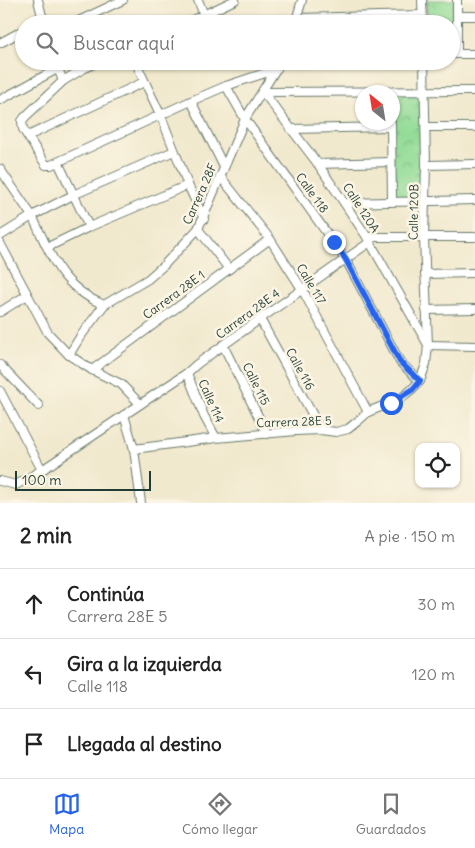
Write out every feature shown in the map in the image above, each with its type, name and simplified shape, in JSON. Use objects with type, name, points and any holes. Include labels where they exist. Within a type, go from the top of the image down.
[{"type":"street","points":[[38,0],[40,15]]},
{"type":"street","points":[[91,15],[123,0]]},
{"type":"street","points":[[198,0],[204,15],[235,0]]},
{"type":"street","points":[[298,15],[302,0]]},
{"type":"street","points":[[422,0],[422,15]]},
{"type":"street","points":[[457,0],[457,15]]},
{"type":"street","points":[[460,16],[475,16]]},
{"type":"street","points":[[0,43],[15,35]]},
{"type":"street","points":[[460,54],[475,54]]},
{"type":"street","points":[[0,100],[48,70]]},
{"type":"street","points":[[58,70],[63,81]]},
{"type":"street","points":[[81,70],[63,81],[24,117],[22,125],[46,165],[58,162],[226,86],[274,70]]},
{"type":"street","points":[[139,70],[161,116],[188,185],[204,219]]},
{"type":"street","name":"Carrera 28F","points":[[70,355],[80,337],[104,305],[148,279],[198,229],[204,219],[220,176],[245,119],[276,70]]},
{"type":"street","name":"Calle 120B","points":[[424,70],[426,201],[424,237],[428,345],[426,364]]},
{"type":"street","points":[[28,136],[144,82]]},
{"type":"street","name":"Calle 118","points":[[226,86],[245,119],[346,260],[400,362],[420,381]]},
{"type":"street","points":[[400,92],[475,90]]},
{"type":"street","points":[[263,92],[355,92]]},
{"type":"street","name":"Calle 120A","points":[[263,92],[345,203],[369,240],[428,345]]},
{"type":"street","points":[[191,101],[224,167]]},
{"type":"street","points":[[291,129],[355,126]]},
{"type":"street","points":[[426,128],[475,127]]},
{"type":"street","points":[[391,130],[392,201]]},
{"type":"street","points":[[0,236],[32,216],[74,195],[174,150]]},
{"type":"street","points":[[58,162],[89,227]]},
{"type":"street","points":[[318,164],[391,162]]},
{"type":"street","points":[[426,164],[475,164]]},
{"type":"street","points":[[0,169],[32,216],[57,266],[68,283],[83,295],[104,305]]},
{"type":"street","name":"Calle 117","points":[[220,176],[270,240],[302,289],[368,412]]},
{"type":"street","points":[[48,247],[89,227],[188,185]]},
{"type":"street","points":[[345,203],[475,200]]},
{"type":"street","points":[[198,229],[229,269]]},
{"type":"street","points":[[369,240],[475,237]]},
{"type":"street","name":"Carrera 28E 1","points":[[92,370],[270,240]]},
{"type":"street","name":"Carrera 28E 4","points":[[2,482],[16,485],[42,470],[187,373],[302,289],[346,260],[369,240]]},
{"type":"street","points":[[0,243],[48,333],[70,355],[92,370],[120,384],[140,404]]},
{"type":"street","points":[[425,274],[475,273]]},
{"type":"street","points":[[0,312],[27,295]]},
{"type":"street","points":[[426,310],[475,309]]},
{"type":"street","name":"Calle 116","points":[[260,319],[321,430]]},
{"type":"street","name":"Calle 115","points":[[224,345],[268,434]]},
{"type":"street","points":[[428,345],[475,346]]},
{"type":"street","points":[[0,364],[40,406]]},
{"type":"street","name":"Carrera 28E 5","points":[[134,449],[216,438],[321,430],[336,432],[348,429],[368,412],[400,399],[412,390],[420,381],[426,364]]},
{"type":"street","name":"Calle 114","points":[[187,373],[204,416],[216,438]]},
{"type":"street","points":[[0,390],[42,470]]},
{"type":"street","points":[[124,414],[134,449],[141,503]]},
{"type":"street","points":[[0,474],[2,482]]},
{"type":"green space","points":[[427,0],[455,0],[455,15],[427,15]]},
{"type":"green space","points":[[400,91],[419,94],[421,197],[393,197],[393,130],[400,130]]},
{"type":"route","points":[[334,242],[346,260],[400,362],[420,381],[412,390],[391,403]]}]
